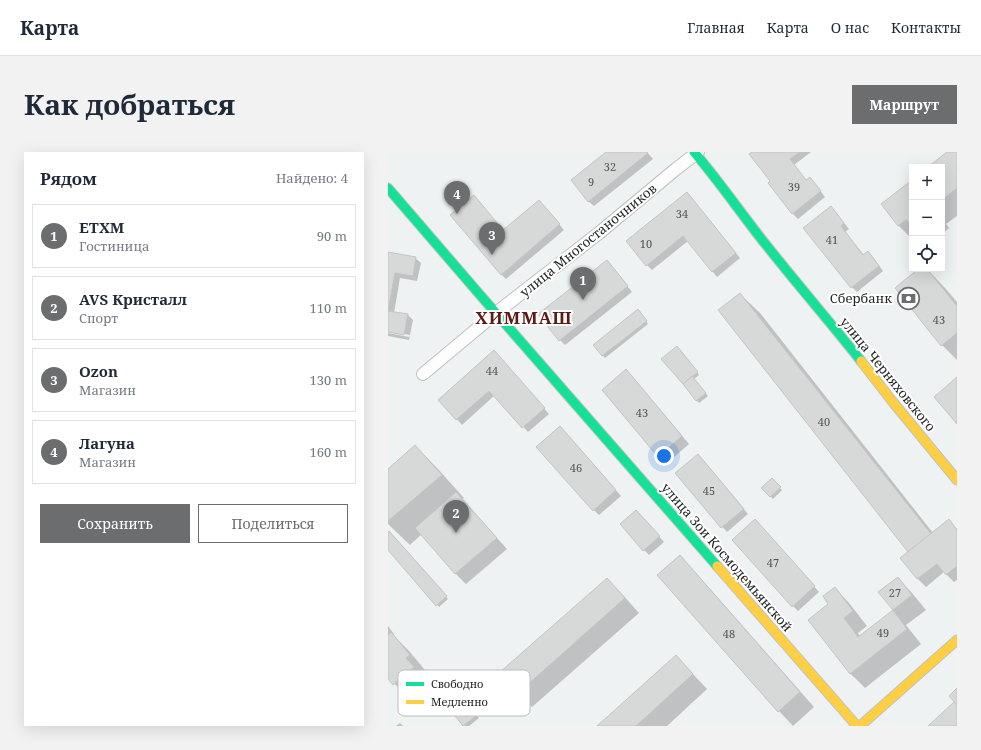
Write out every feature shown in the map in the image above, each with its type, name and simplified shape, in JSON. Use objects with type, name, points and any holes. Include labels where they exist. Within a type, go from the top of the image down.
[{"type":"street","name":"улица Многостаночников","points":[[423,374],[496,313],[696,153]]},
{"type":"street","name":"улица Черняховского","points":[[696,153],[767,246],[957,480]]},
{"type":"street","name":"улица Зои Космодемьянской","points":[[388,188],[857,726]]},
{"type":"street","points":[[860,726],[957,640]]},
{"type":"building","points":[[606,152],[648,153],[588,202],[571,180]]},
{"type":"building","points":[[752,152],[800,152],[790,159],[806,180],[810,177],[821,191],[792,214],[768,183],[770,181],[749,154]]},
{"type":"building","points":[[947,152],[957,152],[957,188],[945,197],[945,164],[932,164]]},
{"type":"building","points":[[909,182],[909,222],[906,220],[898,226],[881,204]]},
{"type":"building","points":[[687,192],[736,253],[712,272],[683,236],[646,266],[626,241]]},
{"type":"building","points":[[474,195],[503,230],[539,200],[560,224],[501,275],[450,215]]},
{"type":"building","points":[[831,206],[844,223],[841,226],[863,255],[868,251],[879,266],[851,288],[803,228]]},
{"type":"building","points":[[388,252],[416,257],[413,276],[395,273],[388,311]]},
{"type":"building","points":[[607,260],[628,286],[559,341],[538,314]]},
{"type":"building","points":[[914,272],[929,272],[957,306],[957,333],[941,346],[895,288]]},
{"type":"building","points":[[740,293],[931,534],[908,552],[718,310]]},
{"type":"building","points":[[638,309],[647,321],[602,356],[593,345]]},
{"type":"building","points":[[388,311],[408,314],[404,335],[388,332]]},
{"type":"building","points":[[677,346],[698,372],[683,384],[661,359]]},
{"type":"building","points":[[494,350],[545,408],[522,428],[489,391],[456,420],[438,400]]},
{"type":"building","points":[[626,369],[682,436],[658,457],[602,390]]},
{"type":"building","points":[[692,376],[706,393],[696,401],[683,384]]},
{"type":"building","points":[[957,377],[957,424],[934,397]]},
{"type":"building","points":[[560,426],[616,490],[593,511],[536,447]]},
{"type":"building","points":[[415,445],[442,475],[388,521],[388,469]]},
{"type":"building","points":[[698,454],[744,509],[721,528],[675,473]]},
{"type":"building","points":[[772,478],[781,487],[770,497],[761,488]]},
{"type":"building","points":[[456,492],[497,538],[455,574],[415,528]]},
{"type":"building","points":[[636,510],[660,536],[643,551],[620,524]]},
{"type":"building","points":[[755,519],[815,586],[792,607],[732,540]]},
{"type":"building","points":[[949,519],[957,530],[957,566],[946,575],[937,564],[917,579],[900,558]]},
{"type":"building","points":[[389,531],[447,596],[436,606],[388,550]]},
{"type":"building","points":[[680,555],[800,692],[778,712],[657,575]]},
{"type":"building","points":[[898,577],[912,595],[893,610],[878,592]]},
{"type":"building","points":[[607,578],[625,598],[530,682],[530,670],[502,670]]},
{"type":"building","points":[[835,587],[853,611],[844,618],[858,637],[893,610],[907,629],[850,674],[808,620],[828,604],[823,596]]},
{"type":"building","points":[[391,632],[410,655],[406,658],[414,667],[410,670],[398,670],[398,681],[393,685],[388,679],[388,635]]},
{"type":"building","points":[[676,655],[693,674],[636,726],[597,726]]},
{"type":"building","points":[[957,688],[957,705],[949,696]]},
{"type":"building","points":[[954,702],[957,705],[957,726],[928,726]]},
{"type":"building","points":[[455,716],[476,716],[463,726]]},
{"type":"traffic: fast","points":[[694,152],[767,246],[861,361]]},
{"type":"traffic: fast","points":[[388,188],[717,566]]},
{"type":"traffic: slow","points":[[861,361],[957,480]]},
{"type":"traffic: slow","points":[[717,566],[857,726]]},
{"type":"traffic: slow","points":[[860,726],[957,640]]},
{"type":"place","name":"Лагуна","points":[[457,214]]},
{"type":"place","name":"Ozon","points":[[492,255]]},
{"type":"place","name":"Сбербанк","points":[[908,298]]},
{"type":"place","name":"ЕТХМ","points":[[583,300]]},
{"type":"place","name":"AVS Кристалл","points":[[456,533]]},
{"type":"district","name":"ХИММАШ","points":[[524,318]]}]
